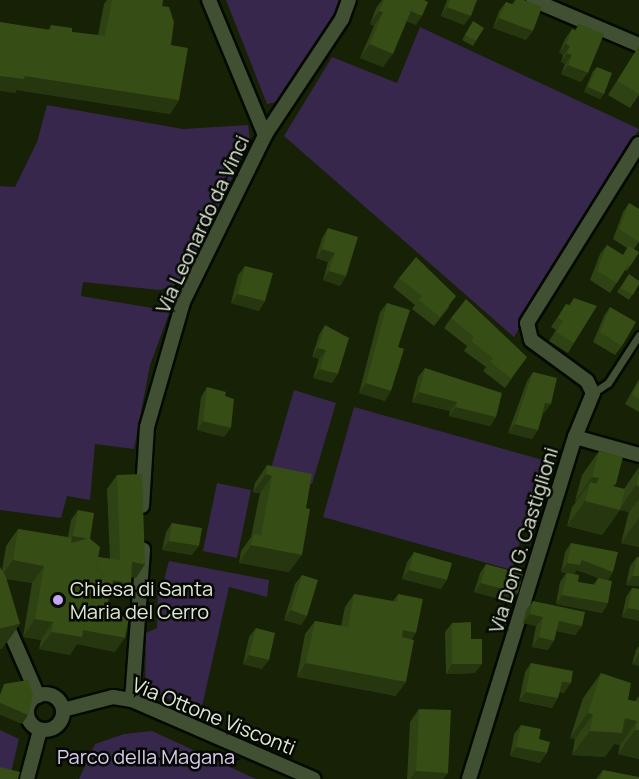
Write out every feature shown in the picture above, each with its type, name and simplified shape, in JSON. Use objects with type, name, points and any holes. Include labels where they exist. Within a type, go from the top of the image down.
[{"type":"street","points":[[209,0],[265,135]]},
{"type":"street","name":"Via Leonardo da Vinci","points":[[132,700],[147,427],[163,363],[183,302],[265,135],[342,19],[349,0]]},
{"type":"street","points":[[533,0],[639,45]]},
{"type":"street","points":[[593,393],[587,381],[531,340],[527,323],[639,144]]},
{"type":"street","name":"Via Don G. Castiglioni","points":[[469,779],[575,437],[593,393]]},
{"type":"street","points":[[575,437],[639,455]]},
{"type":"street","points":[[0,609],[38,696]]},
{"type":"street","points":[[51,695],[63,711],[57,726],[40,730],[27,716],[29,704],[38,696],[51,695]]},
{"type":"street","name":"Via Ottone Visconti","points":[[63,711],[113,697],[132,700],[314,779]]},
{"type":"street","points":[[27,779],[40,730]]},
{"type":"lane","points":[[593,393],[608,383],[639,335]]},
{"type":"green space","points":[[226,0],[344,0],[282,101],[267,104]]},
{"type":"green space","points":[[420,27],[639,129],[514,337],[284,136],[332,57],[397,83]]},
{"type":"green space","points":[[47,105],[183,129],[248,125],[250,140],[182,283],[159,290],[83,282],[81,296],[170,311],[150,365],[134,449],[95,444],[90,500],[67,496],[61,518],[0,510],[0,186],[15,187],[37,142]]},
{"type":"green space","points":[[294,390],[336,403],[312,484],[270,472]]},
{"type":"green space","points":[[354,407],[543,460],[512,570],[323,517]]},
{"type":"green space","points":[[217,483],[251,490],[237,558],[203,551]]},
{"type":"green space","points":[[169,561],[269,580],[267,597],[229,587],[200,715],[145,687],[146,633],[157,628],[158,586],[163,584]]},
{"type":"green space","points":[[0,730],[19,739],[10,777],[0,775]]},
{"type":"green space","name":"Parco della Magana","points":[[152,731],[256,779],[79,779],[95,744],[124,734]]},
{"type":"building","points":[[112,0],[163,0],[162,6],[169,7],[174,22],[171,45],[188,48],[179,100],[25,76],[24,79],[0,76],[0,22],[51,30],[51,25],[72,28],[72,32],[105,36]]},
{"type":"building","points":[[384,0],[398,0],[413,6],[393,54],[370,44],[383,12],[379,11]]},
{"type":"building","points":[[398,0],[428,2],[422,16],[411,11],[413,6]]},
{"type":"building","points":[[450,0],[477,0],[471,16],[447,7]]},
{"type":"building","points":[[516,0],[524,0],[542,7],[533,31],[499,18],[506,2],[514,5]]},
{"type":"building","points":[[473,21],[484,28],[476,41],[465,35]]},
{"type":"building","points":[[579,24],[604,34],[588,73],[568,65],[572,55],[567,53],[570,46],[566,44],[572,29],[576,31]]},
{"type":"building","points":[[639,46],[639,94],[617,81]]},
{"type":"building","points":[[597,67],[612,73],[604,94],[588,87]]},
{"type":"building","points":[[629,203],[639,209],[639,242],[619,229]]},
{"type":"building","points":[[328,228],[358,237],[346,276],[329,271],[335,253],[322,249]]},
{"type":"building","points":[[607,245],[631,260],[617,283],[597,271]]},
{"type":"building","points":[[629,246],[639,252],[630,266],[628,265],[631,260],[623,255]]},
{"type":"building","points":[[416,257],[456,296],[440,317],[419,300],[422,296],[399,278]]},
{"type":"building","points":[[245,266],[273,273],[265,301],[238,294]]},
{"type":"building","points":[[629,274],[639,281],[633,295],[621,288]]},
{"type":"building","points":[[574,298],[597,306],[574,343],[556,332],[563,321],[558,318],[566,304],[570,306]]},
{"type":"building","points":[[466,299],[527,357],[511,378],[490,362],[493,358],[471,341],[474,337],[451,318]]},
{"type":"building","points":[[387,303],[410,310],[398,347],[404,349],[391,391],[366,383]]},
{"type":"building","points":[[610,307],[636,322],[622,346],[600,332]]},
{"type":"building","points":[[325,325],[349,338],[338,374],[320,369],[326,350],[318,348]]},
{"type":"building","points":[[425,368],[502,393],[496,417],[456,407],[457,402],[419,392]]},
{"type":"building","points":[[533,372],[557,378],[551,404],[545,403],[538,430],[515,424]]},
{"type":"building","points":[[639,382],[639,399],[632,394]]},
{"type":"building","points":[[207,387],[226,392],[225,396],[234,399],[231,428],[203,421]]},
{"type":"building","points":[[599,451],[623,457],[616,484],[612,486],[625,489],[620,510],[585,501],[590,482],[597,484],[599,478],[592,477]]},
{"type":"building","points":[[267,465],[312,474],[306,508],[310,509],[302,555],[251,545],[254,534],[261,535],[272,476],[266,474]]},
{"type":"building","points":[[142,474],[145,564],[132,562],[131,584],[113,580],[105,613],[129,618],[125,638],[83,630],[89,597],[95,598],[98,594],[102,572],[96,570],[98,557],[120,560],[117,475]]},
{"type":"building","points":[[78,510],[94,513],[90,539],[73,536]]},
{"type":"building","points":[[172,523],[202,528],[199,546],[169,541]]},
{"type":"building","name":"Chiesa di Santa Maria del Cerro","points":[[18,529],[72,538],[71,543],[89,538],[100,547],[96,570],[102,572],[98,594],[90,593],[82,637],[52,632],[53,622],[35,619],[44,566],[13,560]]},
{"type":"building","points":[[571,543],[618,552],[613,572],[582,560],[580,565],[567,563]]},
{"type":"building","points":[[414,552],[452,563],[447,580],[409,570]]},
{"type":"building","points":[[637,557],[639,557],[639,576],[633,576]]},
{"type":"building","points":[[486,564],[523,574],[518,593],[481,583]]},
{"type":"building","points":[[0,567],[6,577],[20,624],[0,628]]},
{"type":"building","points":[[567,573],[579,575],[578,582],[596,585],[598,578],[612,581],[608,603],[562,595]]},
{"type":"building","points":[[302,575],[318,580],[307,616],[291,610]]},
{"type":"building","points":[[632,588],[639,589],[639,610],[628,608]]},
{"type":"building","points":[[354,594],[397,602],[398,594],[423,599],[416,633],[403,630],[402,637],[414,640],[406,682],[306,663],[315,621],[348,627]]},
{"type":"building","points":[[533,601],[585,612],[582,626],[559,621],[554,641],[539,637],[543,617],[530,614]]},
{"type":"building","points":[[471,622],[471,639],[482,639],[482,664],[452,664],[452,623]]},
{"type":"building","points":[[256,628],[275,633],[269,660],[249,655]]},
{"type":"building","points":[[531,663],[573,671],[571,683],[562,682],[558,698],[526,692]]},
{"type":"building","points":[[601,673],[631,683],[628,700],[639,702],[639,730],[635,730],[637,721],[625,718],[622,733],[590,731],[593,714],[588,713]]},
{"type":"building","points":[[28,680],[33,695],[28,715],[0,703],[4,684]]},
{"type":"building","points":[[419,709],[451,710],[448,773],[416,771]]},
{"type":"building","points":[[521,725],[541,729],[539,739],[550,742],[547,753],[516,747]]},
{"type":"building","points":[[0,767],[20,772],[18,779],[0,779]]},
{"type":"building","points":[[603,770],[639,777],[639,779],[600,779]]},
{"type":"place","name":"Chiesa di Santa Maria del Cerro","points":[[58,600]]}]
